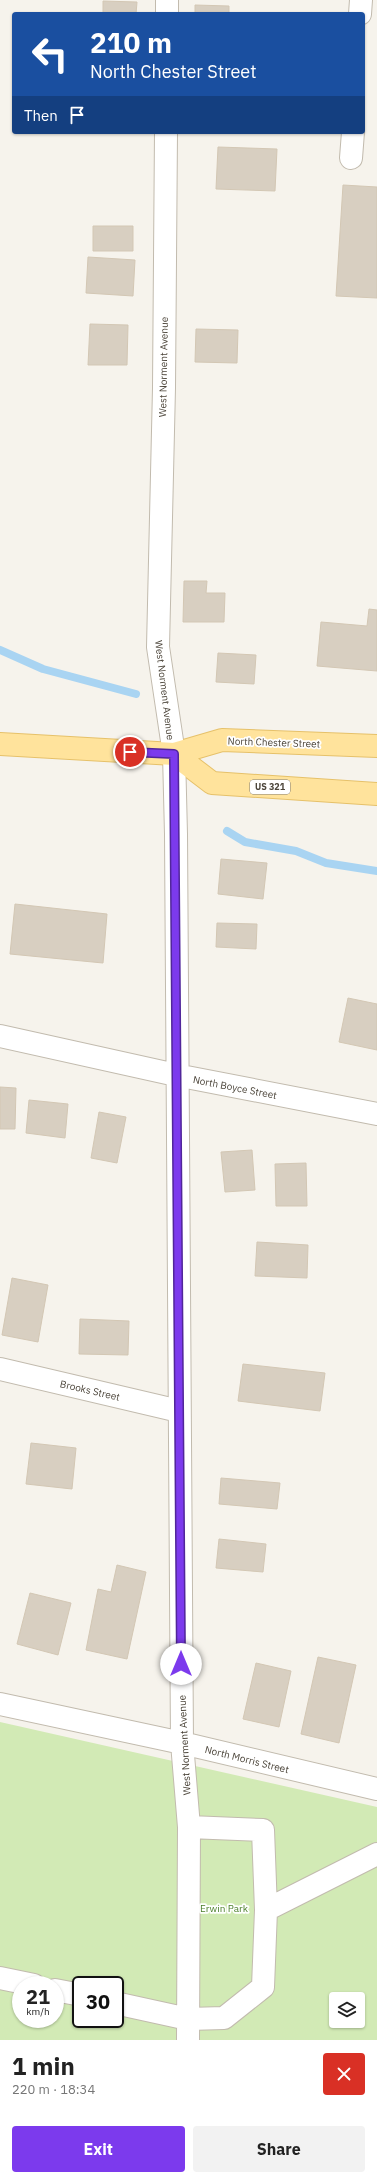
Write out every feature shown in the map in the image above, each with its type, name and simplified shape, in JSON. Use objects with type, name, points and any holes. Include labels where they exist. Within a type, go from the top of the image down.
[{"type":"main road","name":"North Chester Street","points":[[0,744],[174,754],[222,740],[377,746]]},
{"type":"main road","name":"US 321","points":[[174,754],[212,783],[377,794]]},
{"type":"street","points":[[167,0],[167,12]]},
{"type":"street","points":[[360,12],[361,0]]},
{"type":"street","name":"West Norment Avenue","points":[[166,134],[164,388],[158,647],[174,754],[182,1743],[189,1827],[188,2040]]},
{"type":"street","points":[[352,158],[353,134]]},
{"type":"street","name":"North Boyce Street","points":[[0,1036],[176,1075],[377,1114]]},
{"type":"street","name":"Brooks Street","points":[[0,1369],[179,1410]]},
{"type":"street","name":"North Morris Street","points":[[0,1704],[182,1743],[377,1789]]},
{"type":"street","points":[[124,2005],[188,2019],[224,2018],[263,1987],[266,1910],[263,1830],[189,1827]]},
{"type":"street","points":[[266,1910],[377,1854]]},
{"type":"street","points":[[0,1978],[12,1980]]},
{"type":"green space","name":"Erwin Park","points":[[0,1722],[377,1807],[377,2040],[0,2040]]},
{"type":"building","points":[[103,1],[137,2],[136,12],[103,12]]},
{"type":"building","points":[[195,5],[229,6],[229,12],[195,12]]},
{"type":"building","points":[[218,147],[277,149],[275,191],[216,189]]},
{"type":"building","points":[[343,185],[377,187],[377,298],[336,296]]},
{"type":"building","points":[[93,226],[133,226],[133,251],[93,251]]},
{"type":"building","points":[[88,257],[135,260],[133,296],[86,293]]},
{"type":"building","points":[[90,324],[128,325],[127,365],[88,365]]},
{"type":"building","points":[[196,329],[238,330],[237,363],[195,362]]},
{"type":"building","points":[[184,581],[207,581],[206,593],[225,593],[224,622],[183,622]]},
{"type":"building","points":[[369,609],[377,610],[377,671],[317,666],[321,622],[367,626]]},
{"type":"building","points":[[218,653],[256,655],[254,684],[216,682]]},
{"type":"building","points":[[221,859],[267,863],[263,899],[218,894]]},
{"type":"building","points":[[15,904],[107,914],[103,963],[10,954]]},
{"type":"building","points":[[217,923],[257,924],[256,949],[216,947]]},
{"type":"building","points":[[348,998],[377,1004],[377,1050],[339,1042]]},
{"type":"building","points":[[0,1087],[16,1088],[15,1129],[0,1129]]},
{"type":"building","points":[[29,1100],[68,1104],[65,1138],[26,1133]]},
{"type":"building","points":[[99,1112],[126,1117],[117,1163],[91,1158]]},
{"type":"building","points":[[252,1150],[255,1190],[225,1192],[221,1152]]},
{"type":"building","points":[[306,1163],[307,1206],[276,1206],[275,1164]]},
{"type":"building","points":[[257,1242],[308,1245],[307,1278],[255,1276]]},
{"type":"building","points":[[12,1278],[48,1285],[38,1342],[2,1335]]},
{"type":"building","points":[[80,1319],[129,1321],[128,1355],[79,1354]]},
{"type":"building","points":[[243,1364],[325,1373],[320,1411],[238,1401]]},
{"type":"building","points":[[31,1443],[76,1448],[72,1489],[26,1484]]},
{"type":"building","points":[[221,1478],[280,1483],[277,1509],[219,1504]]},
{"type":"building","points":[[219,1539],[266,1544],[263,1572],[216,1568]]},
{"type":"building","points":[[117,1565],[146,1572],[127,1659],[86,1650],[98,1589],[111,1592]]},
{"type":"building","points":[[30,1593],[71,1603],[58,1655],[17,1644]]},
{"type":"building","points":[[318,1657],[356,1665],[339,1743],[301,1734]]},
{"type":"building","points":[[256,1663],[291,1671],[279,1727],[243,1719]]},
{"type":"waterway","points":[[0,650],[43,669],[136,694]]},
{"type":"waterway","points":[[227,831],[245,842],[296,851],[326,863],[377,871]]},
{"type":"route","points":[[130,752],[174,754],[176,834],[176,1091],[181,1664]]}]
